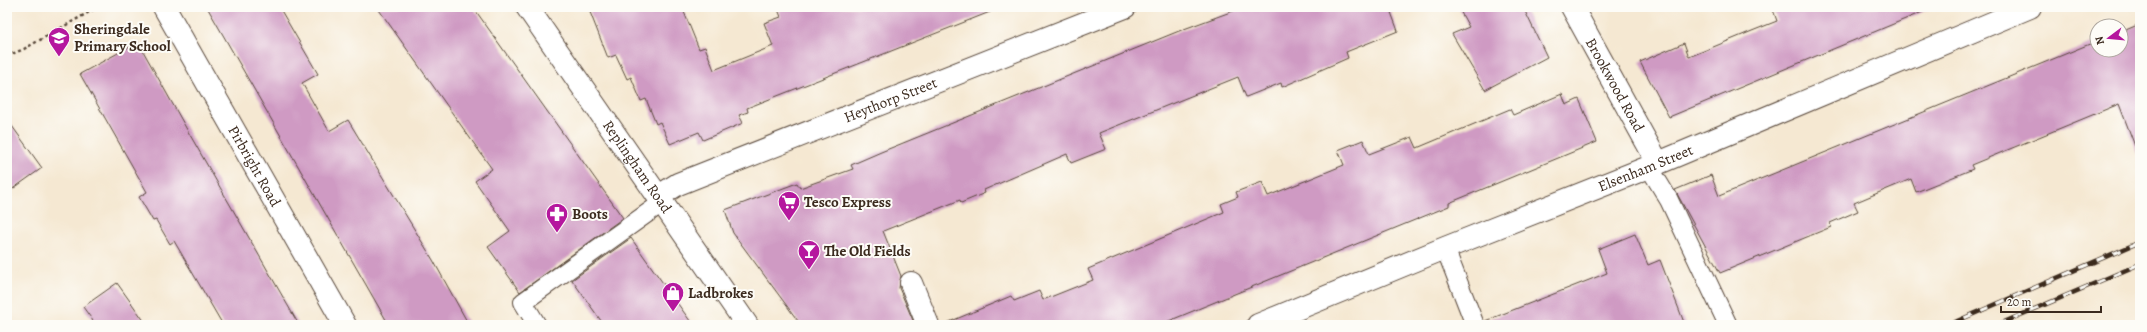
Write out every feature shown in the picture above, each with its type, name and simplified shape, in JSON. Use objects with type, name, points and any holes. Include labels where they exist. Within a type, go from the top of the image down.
[{"type":"street","name":"Pirbright Road","points":[[164,7],[345,325]]},
{"type":"street","name":"Replingham Road","points":[[527,7],[748,325]]},
{"type":"street","name":"Heythorp Street","points":[[661,199],[678,184],[1125,7]]},
{"type":"street","name":"Brookwood Road","points":[[1572,7],[1653,165]]},
{"type":"street","name":"Elsenham Street","points":[[1258,325],[1653,165],[2030,7]]},
{"type":"street","points":[[911,283],[928,325]]},
{"type":"lane","points":[[1653,165],[1728,325]]},
{"type":"lane","points":[[537,325],[523,302],[661,199]]},
{"type":"lane","points":[[1445,248],[1475,325]]},
{"type":"path","points":[[7,56],[24,49],[98,7]]},
{"type":"building","points":[[207,7],[279,7],[318,74],[302,83],[329,131],[348,120],[433,260],[469,325],[389,325]]},
{"type":"building","points":[[377,7],[473,7],[623,218],[520,292],[488,247],[510,231],[475,181],[492,169]]},
{"type":"building","points":[[588,7],[682,7],[699,49],[705,47],[714,70],[773,46],[764,23],[781,17],[777,7],[1000,8],[747,108],[748,112],[739,115],[743,123],[703,140],[699,132],[670,144],[660,122],[656,124],[646,99],[641,101],[631,77],[627,79],[616,55],[608,58]]},
{"type":"building","points":[[1244,7],[1389,7],[1398,31],[1346,52],[1348,58],[1282,87],[1281,83],[1246,97],[1238,77],[1099,133],[1106,149],[1071,163],[1067,154],[984,190],[985,193],[961,203],[960,200],[883,231],[901,276],[899,288],[915,325],[801,325],[733,233],[725,210],[797,183],[800,188],[853,169],[851,165],[881,152],[1184,29]]},
{"type":"building","points":[[1458,7],[1523,7],[1547,57],[1485,90],[1452,34],[1469,27]]},
{"type":"building","points":[[1772,7],[1932,8],[1669,117],[1640,62],[1684,43],[1689,57],[1777,21]]},
{"type":"building","points":[[2140,24],[2140,154],[2138,154],[2119,104],[1971,165],[1973,169],[1916,192],[1911,179],[1854,203],[1858,211],[1830,223],[1831,227],[1720,273],[1675,190],[1711,175],[1719,196],[2089,44],[2089,58],[2129,58],[2129,29]]},
{"type":"building","points":[[138,42],[299,325],[223,325],[174,241],[170,244],[156,220],[153,221],[139,197],[147,192],[80,74]]},
{"type":"building","points":[[1562,94],[1566,105],[1579,99],[1597,142],[1449,203],[1449,206],[1159,325],[942,325],[1011,296],[1014,301],[1039,291],[1043,300],[1093,280],[1088,269],[1224,212],[1221,204],[1238,197],[1236,192],[1262,182],[1268,196],[1344,165],[1338,150],[1363,140],[1369,154],[1412,137],[1417,148],[1510,109],[1513,115]]},
{"type":"building","points":[[7,119],[42,168],[7,193]]},
{"type":"building","points":[[1635,234],[1648,265],[1660,260],[1685,325],[1485,325],[1485,321],[1607,273],[1598,249]]},
{"type":"building","points":[[631,238],[693,325],[604,325],[572,280]]},
{"type":"building","points":[[117,283],[147,325],[96,325],[83,307]]},
{"type":"railway","points":[[1948,325],[2140,242]]},
{"type":"railway","points":[[1997,325],[2140,264]]},
{"type":"place","name":"Sheringdale Primary School","points":[[59,58]]},
{"type":"place","name":"Tesco Express","points":[[789,222]]},
{"type":"place","name":"Boots","points":[[557,234]]},
{"type":"place","name":"The Old Fields","points":[[809,270]]},
{"type":"place","name":"Ladbrokes","points":[[673,312]]}]
